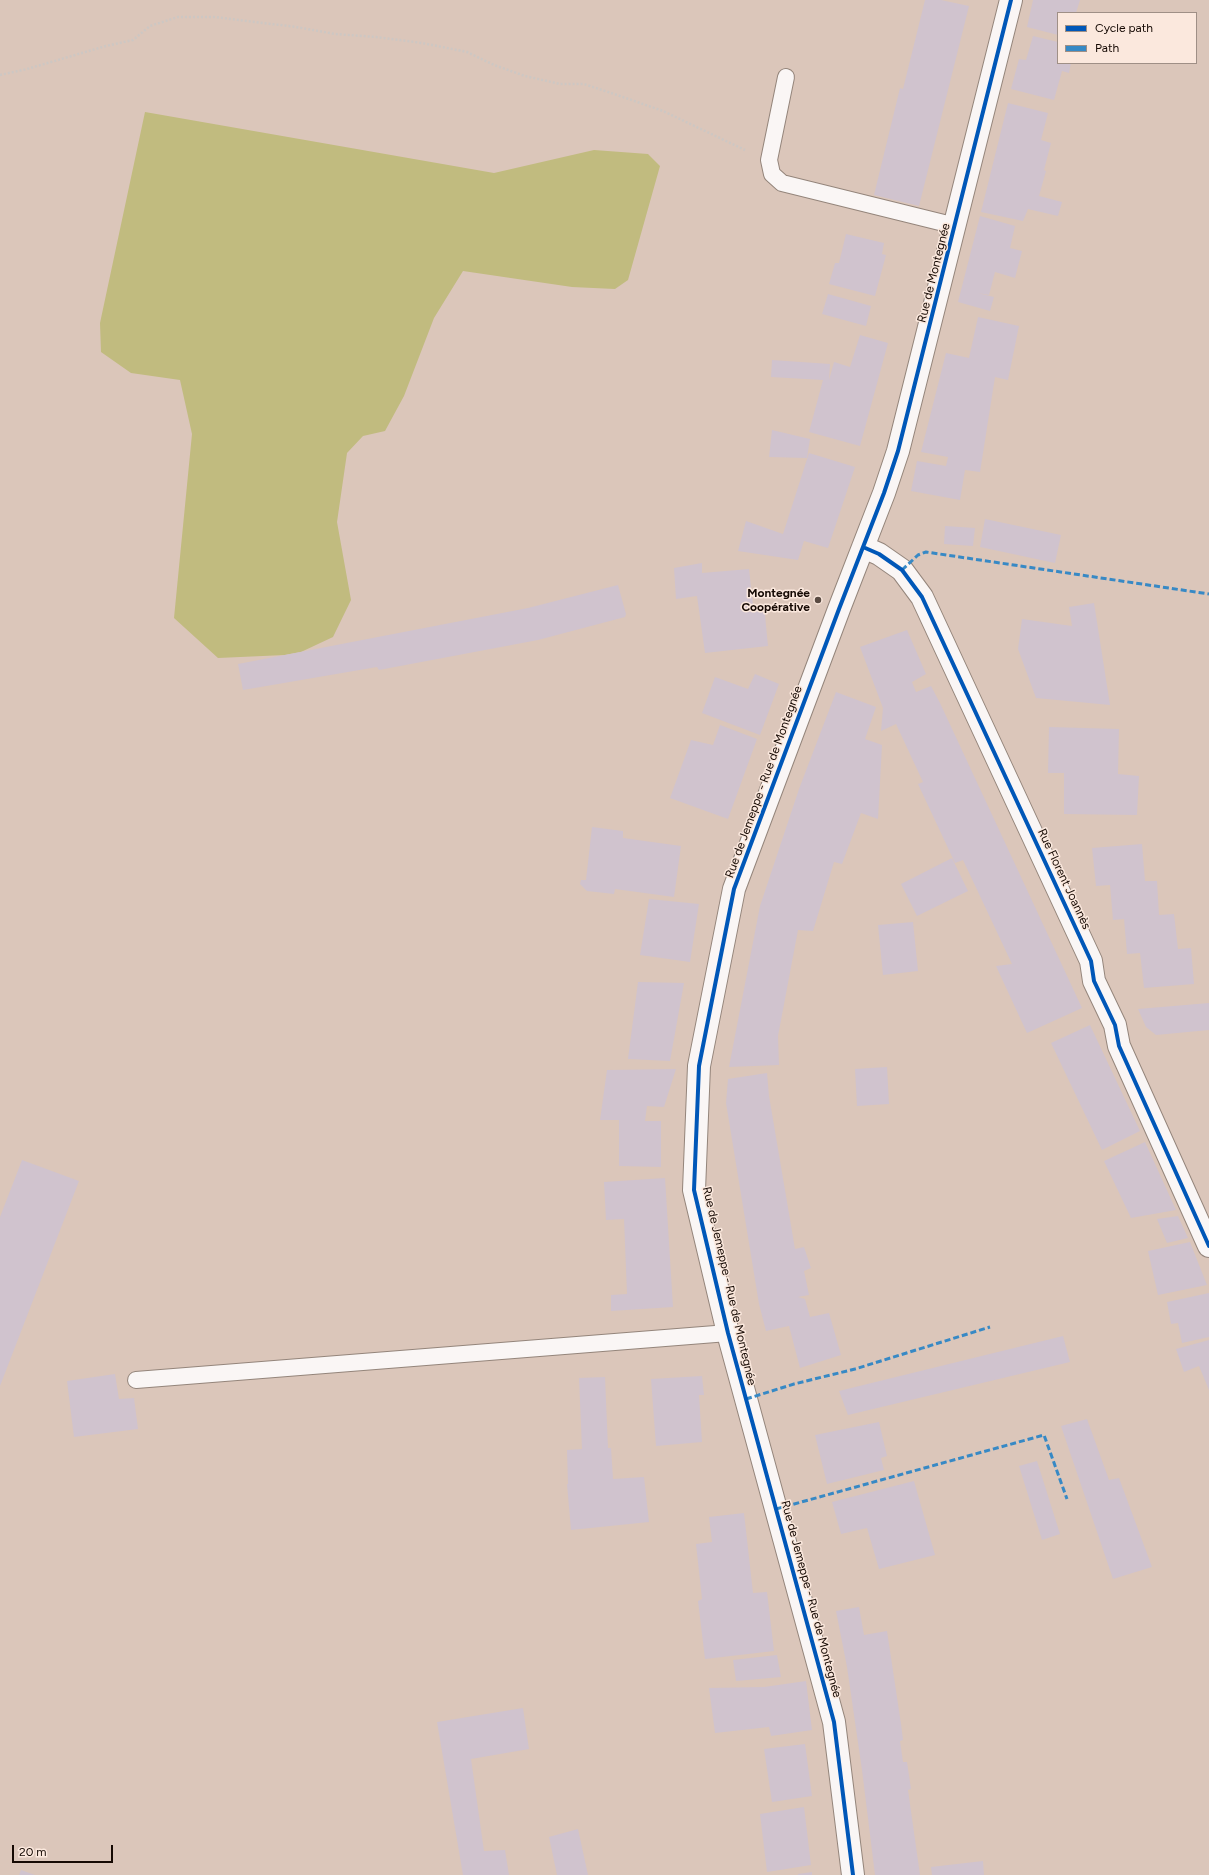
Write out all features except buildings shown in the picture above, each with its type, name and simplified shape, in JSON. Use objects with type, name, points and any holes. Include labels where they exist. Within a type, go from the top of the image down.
[{"type":"street","name":"Rue de Montegnée","points":[[863,547],[884,493],[898,451],[956,226],[1011,0]]},
{"type":"street","name":"Rue Florent Joannès","points":[[863,547],[884,557],[902,570],[922,597],[1090,961],[1094,981],[1115,1026],[1119,1046],[1209,1246]]},
{"type":"street","name":"Rue de Jemeppe - Rue de Montegnée","points":[[853,1875],[834,1722],[728,1333],[694,1190],[699,1066],[734,889],[863,547]]},
{"type":"lane","points":[[786,78],[769,160],[772,174],[782,183],[956,226]]},
{"type":"lane","points":[[136,1380],[728,1333]]},
{"type":"path","points":[[0,75],[133,40],[150,26],[178,17],[214,18],[264,23],[335,34],[376,37],[422,43],[467,52],[494,66],[525,76],[560,84],[584,84],[663,111],[769,160]]},
{"type":"shaded area","points":[[145,112],[494,173],[594,150],[648,154],[660,166],[628,280],[615,289],[572,287],[463,271],[434,318],[404,396],[385,431],[363,436],[347,453],[337,522],[351,600],[333,637],[301,652],[285,655],[218,658],[174,618],[192,434],[180,380],[131,373],[101,352],[100,323]]},
{"type":"marked path","points":[[902,570],[918,555],[926,552],[1209,594]]},
{"type":"marked path","points":[[746,1399],[794,1384],[855,1369],[990,1327]]},
{"type":"marked path","points":[[776,1509],[1044,1435],[1067,1499]]},
{"type":"cycle path","points":[[853,1875],[834,1722],[728,1333],[694,1190],[699,1066],[734,889],[884,493],[898,451],[1011,0]]},
{"type":"cycle path","points":[[863,547],[879,554],[902,570],[922,597],[1091,961],[1094,981],[1115,1025],[1119,1046],[1209,1246]]},
{"type":"place","name":"Montegnée Coopérative","points":[[818,600]]}]
